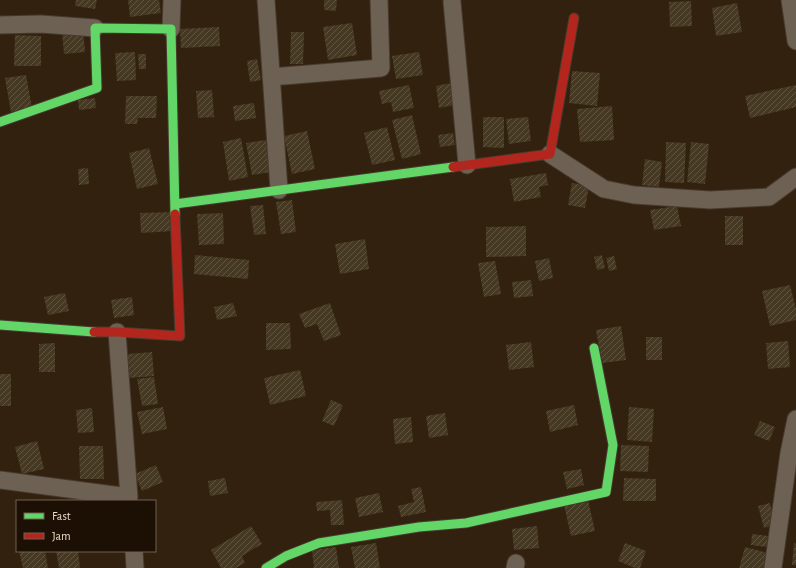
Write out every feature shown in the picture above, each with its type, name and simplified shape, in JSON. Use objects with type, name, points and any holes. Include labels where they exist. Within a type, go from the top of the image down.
[{"type":"street","points":[[0,325],[38,327],[81,332],[117,332],[180,336],[175,204],[171,29],[172,0]]},
{"type":"street","points":[[266,0],[279,190]]},
{"type":"street","points":[[271,76],[381,68],[379,0]]},
{"type":"street","points":[[790,0],[796,40]]},
{"type":"street","points":[[452,2],[467,165]]},
{"type":"street","points":[[550,154],[574,18]]},
{"type":"street","points":[[0,25],[41,24],[95,28],[171,29]]},
{"type":"street","points":[[0,122],[96,88],[95,28]]},
{"type":"street","points":[[175,204],[550,154],[604,189],[634,195],[710,200],[769,197],[796,177]]},
{"type":"street","points":[[0,480],[129,499],[117,332]]},
{"type":"street","points":[[266,568],[286,556],[319,543],[419,527],[466,524],[606,492],[613,445],[594,348]]},
{"type":"street","points":[[773,568],[789,497],[788,454],[796,419]]},
{"type":"street","points":[[134,552],[135,568]]},
{"type":"building","points":[[76,0],[97,0],[95,9],[75,6]]},
{"type":"building","points":[[128,0],[159,0],[161,13],[130,17]]},
{"type":"building","points":[[324,0],[337,0],[336,11],[324,10]]},
{"type":"building","points":[[691,1],[692,26],[670,27],[669,2]]},
{"type":"building","points":[[737,3],[742,32],[716,36],[712,8]]},
{"type":"building","points":[[352,23],[357,55],[328,60],[323,27]]},
{"type":"building","points":[[219,27],[220,46],[181,48],[180,29]]},
{"type":"building","points":[[83,30],[85,52],[64,54],[62,32]]},
{"type":"building","points":[[291,32],[304,32],[303,64],[290,64]]},
{"type":"building","points":[[15,35],[41,36],[41,66],[14,66]]},
{"type":"building","points":[[135,52],[136,80],[117,81],[115,53]]},
{"type":"building","points":[[419,52],[423,75],[396,79],[392,56]]},
{"type":"building","points":[[138,54],[146,54],[146,69],[139,69]]},
{"type":"building","points":[[257,59],[261,80],[250,82],[247,61]]},
{"type":"building","points":[[572,71],[600,73],[597,106],[569,103]]},
{"type":"building","points":[[26,75],[32,108],[11,112],[5,78]]},
{"type":"building","points":[[451,83],[455,105],[439,108],[436,86]]},
{"type":"building","points":[[409,85],[414,108],[393,112],[391,102],[382,104],[379,91]]},
{"type":"building","points":[[796,85],[796,107],[750,118],[745,96]]},
{"type":"building","points":[[212,90],[214,117],[198,118],[196,91]]},
{"type":"building","points":[[126,96],[157,96],[156,118],[138,118],[137,124],[125,124]]},
{"type":"building","points":[[95,98],[96,108],[79,110],[78,100]]},
{"type":"building","points":[[254,103],[256,118],[235,121],[233,106]]},
{"type":"building","points":[[612,106],[614,140],[580,142],[577,109]]},
{"type":"building","points":[[412,115],[421,154],[402,159],[392,120]]},
{"type":"building","points":[[483,117],[504,117],[504,148],[483,147]]},
{"type":"building","points":[[528,117],[531,141],[509,144],[506,119]]},
{"type":"building","points":[[387,127],[395,160],[372,165],[364,133]]},
{"type":"building","points":[[307,131],[315,169],[292,174],[284,136]]},
{"type":"building","points":[[453,133],[455,145],[440,147],[438,135]]},
{"type":"building","points":[[241,138],[248,177],[229,181],[223,142]]},
{"type":"building","points":[[266,140],[271,172],[252,175],[246,143]]},
{"type":"building","points":[[666,142],[686,143],[684,183],[665,182]]},
{"type":"building","points":[[691,142],[709,144],[705,184],[687,182]]},
{"type":"building","points":[[149,148],[158,184],[137,189],[129,153]]},
{"type":"building","points":[[645,159],[662,162],[659,187],[642,185]]},
{"type":"building","points":[[88,168],[89,184],[79,185],[78,169]]},
{"type":"building","points":[[546,173],[548,185],[539,187],[541,197],[514,202],[510,179]]},
{"type":"building","points":[[572,183],[589,186],[585,208],[568,205]]},
{"type":"building","points":[[292,200],[296,232],[281,234],[276,202]]},
{"type":"building","points":[[263,205],[266,234],[254,235],[250,206]]},
{"type":"building","points":[[677,206],[681,226],[654,230],[650,210]]},
{"type":"building","points":[[173,212],[173,231],[141,233],[140,213]]},
{"type":"building","points":[[223,213],[224,244],[199,245],[197,214]]},
{"type":"building","points":[[725,216],[743,216],[743,245],[725,245]]},
{"type":"building","points":[[526,226],[526,256],[486,257],[486,227]]},
{"type":"building","points":[[365,239],[369,269],[340,274],[335,244]]},
{"type":"building","points":[[195,255],[249,260],[248,279],[194,274]]},
{"type":"building","points":[[602,255],[605,268],[597,270],[594,257]]},
{"type":"building","points":[[614,256],[617,269],[609,271],[606,258]]},
{"type":"building","points":[[549,258],[553,278],[539,281],[535,261]]},
{"type":"building","points":[[495,261],[501,294],[484,297],[478,263]]},
{"type":"building","points":[[531,280],[533,296],[514,298],[512,282]]},
{"type":"building","points":[[790,285],[796,309],[796,320],[770,326],[762,291]]},
{"type":"building","points":[[65,293],[69,311],[48,315],[44,297]]},
{"type":"building","points":[[132,297],[134,315],[114,318],[111,300]]},
{"type":"building","points":[[233,303],[237,316],[217,320],[214,307]]},
{"type":"building","points":[[330,303],[341,335],[324,341],[317,324],[305,328],[299,314]]},
{"type":"building","points":[[266,323],[290,323],[291,349],[266,350]]},
{"type":"building","points":[[621,326],[626,360],[602,363],[596,330]]},
{"type":"building","points":[[646,337],[662,337],[662,360],[646,360]]},
{"type":"building","points":[[788,341],[790,367],[768,369],[766,343]]},
{"type":"building","points":[[531,342],[534,367],[509,370],[506,345]]},
{"type":"building","points":[[55,343],[55,372],[39,372],[39,344]]},
{"type":"building","points":[[152,352],[154,376],[129,378],[127,354]]},
{"type":"building","points":[[300,370],[306,396],[270,405],[264,378]]},
{"type":"building","points":[[0,374],[11,374],[11,406],[0,406]]},
{"type":"building","points":[[154,377],[158,404],[142,406],[137,379]]},
{"type":"building","points":[[331,400],[343,405],[334,426],[322,421]]},
{"type":"building","points":[[574,405],[578,425],[550,432],[546,411]]},
{"type":"building","points":[[163,407],[167,429],[142,434],[137,412]]},
{"type":"building","points":[[629,407],[654,409],[652,442],[627,440]]},
{"type":"building","points":[[92,408],[94,432],[78,433],[76,410]]},
{"type":"building","points":[[445,413],[448,435],[429,438],[426,416]]},
{"type":"building","points":[[411,417],[413,442],[395,444],[393,419]]},
{"type":"building","points":[[760,421],[775,427],[769,441],[754,435]]},
{"type":"building","points":[[37,441],[44,469],[22,474],[15,447]]},
{"type":"building","points":[[621,445],[649,446],[648,472],[620,471]]},
{"type":"building","points":[[79,446],[103,446],[104,479],[80,479]]},
{"type":"building","points":[[156,465],[163,482],[142,491],[135,474]]},
{"type":"building","points":[[581,469],[584,485],[567,489],[563,472]]},
{"type":"building","points":[[225,478],[228,493],[210,496],[208,481]]},
{"type":"building","points":[[624,478],[656,479],[656,501],[623,501]]},
{"type":"building","points":[[421,487],[426,512],[401,517],[398,506],[414,502],[411,489]]},
{"type":"building","points":[[379,493],[383,512],[359,517],[355,498]]},
{"type":"building","points":[[342,500],[344,525],[331,525],[330,510],[317,511],[316,502]]},
{"type":"building","points":[[588,500],[595,531],[571,536],[564,505]]},
{"type":"building","points":[[770,503],[775,525],[764,528],[758,506]]},
{"type":"building","points":[[251,526],[262,544],[242,556],[245,563],[236,568],[221,568],[211,550]]},
{"type":"building","points":[[537,526],[539,548],[514,550],[512,529]]},
{"type":"building","points":[[752,534],[768,536],[767,547],[751,545]]},
{"type":"building","points":[[376,543],[380,568],[355,568],[351,547]]},
{"type":"building","points":[[625,543],[646,551],[640,568],[635,568],[618,561]]},
{"type":"building","points":[[794,543],[796,544],[796,565],[792,565]]},
{"type":"building","points":[[336,547],[339,568],[314,568],[312,550]]},
{"type":"building","points":[[745,547],[768,553],[764,568],[739,568]]},
{"type":"building","points":[[19,552],[45,552],[48,568],[23,568]]},
{"type":"building","points":[[56,552],[78,552],[80,568],[59,568]]},
{"type":"traffic: fast","points":[[0,122],[97,88],[95,28],[171,29],[175,214]]},
{"type":"traffic: fast","points":[[175,204],[453,167]]},
{"type":"traffic: fast","points":[[0,325],[94,332]]},
{"type":"traffic: fast","points":[[266,568],[286,556],[319,543],[419,527],[466,523],[606,492],[613,445],[594,348]]},
{"type":"traffic: jam","points":[[453,167],[550,154],[574,18]]},
{"type":"traffic: jam","points":[[94,332],[180,336],[175,214]]}]
